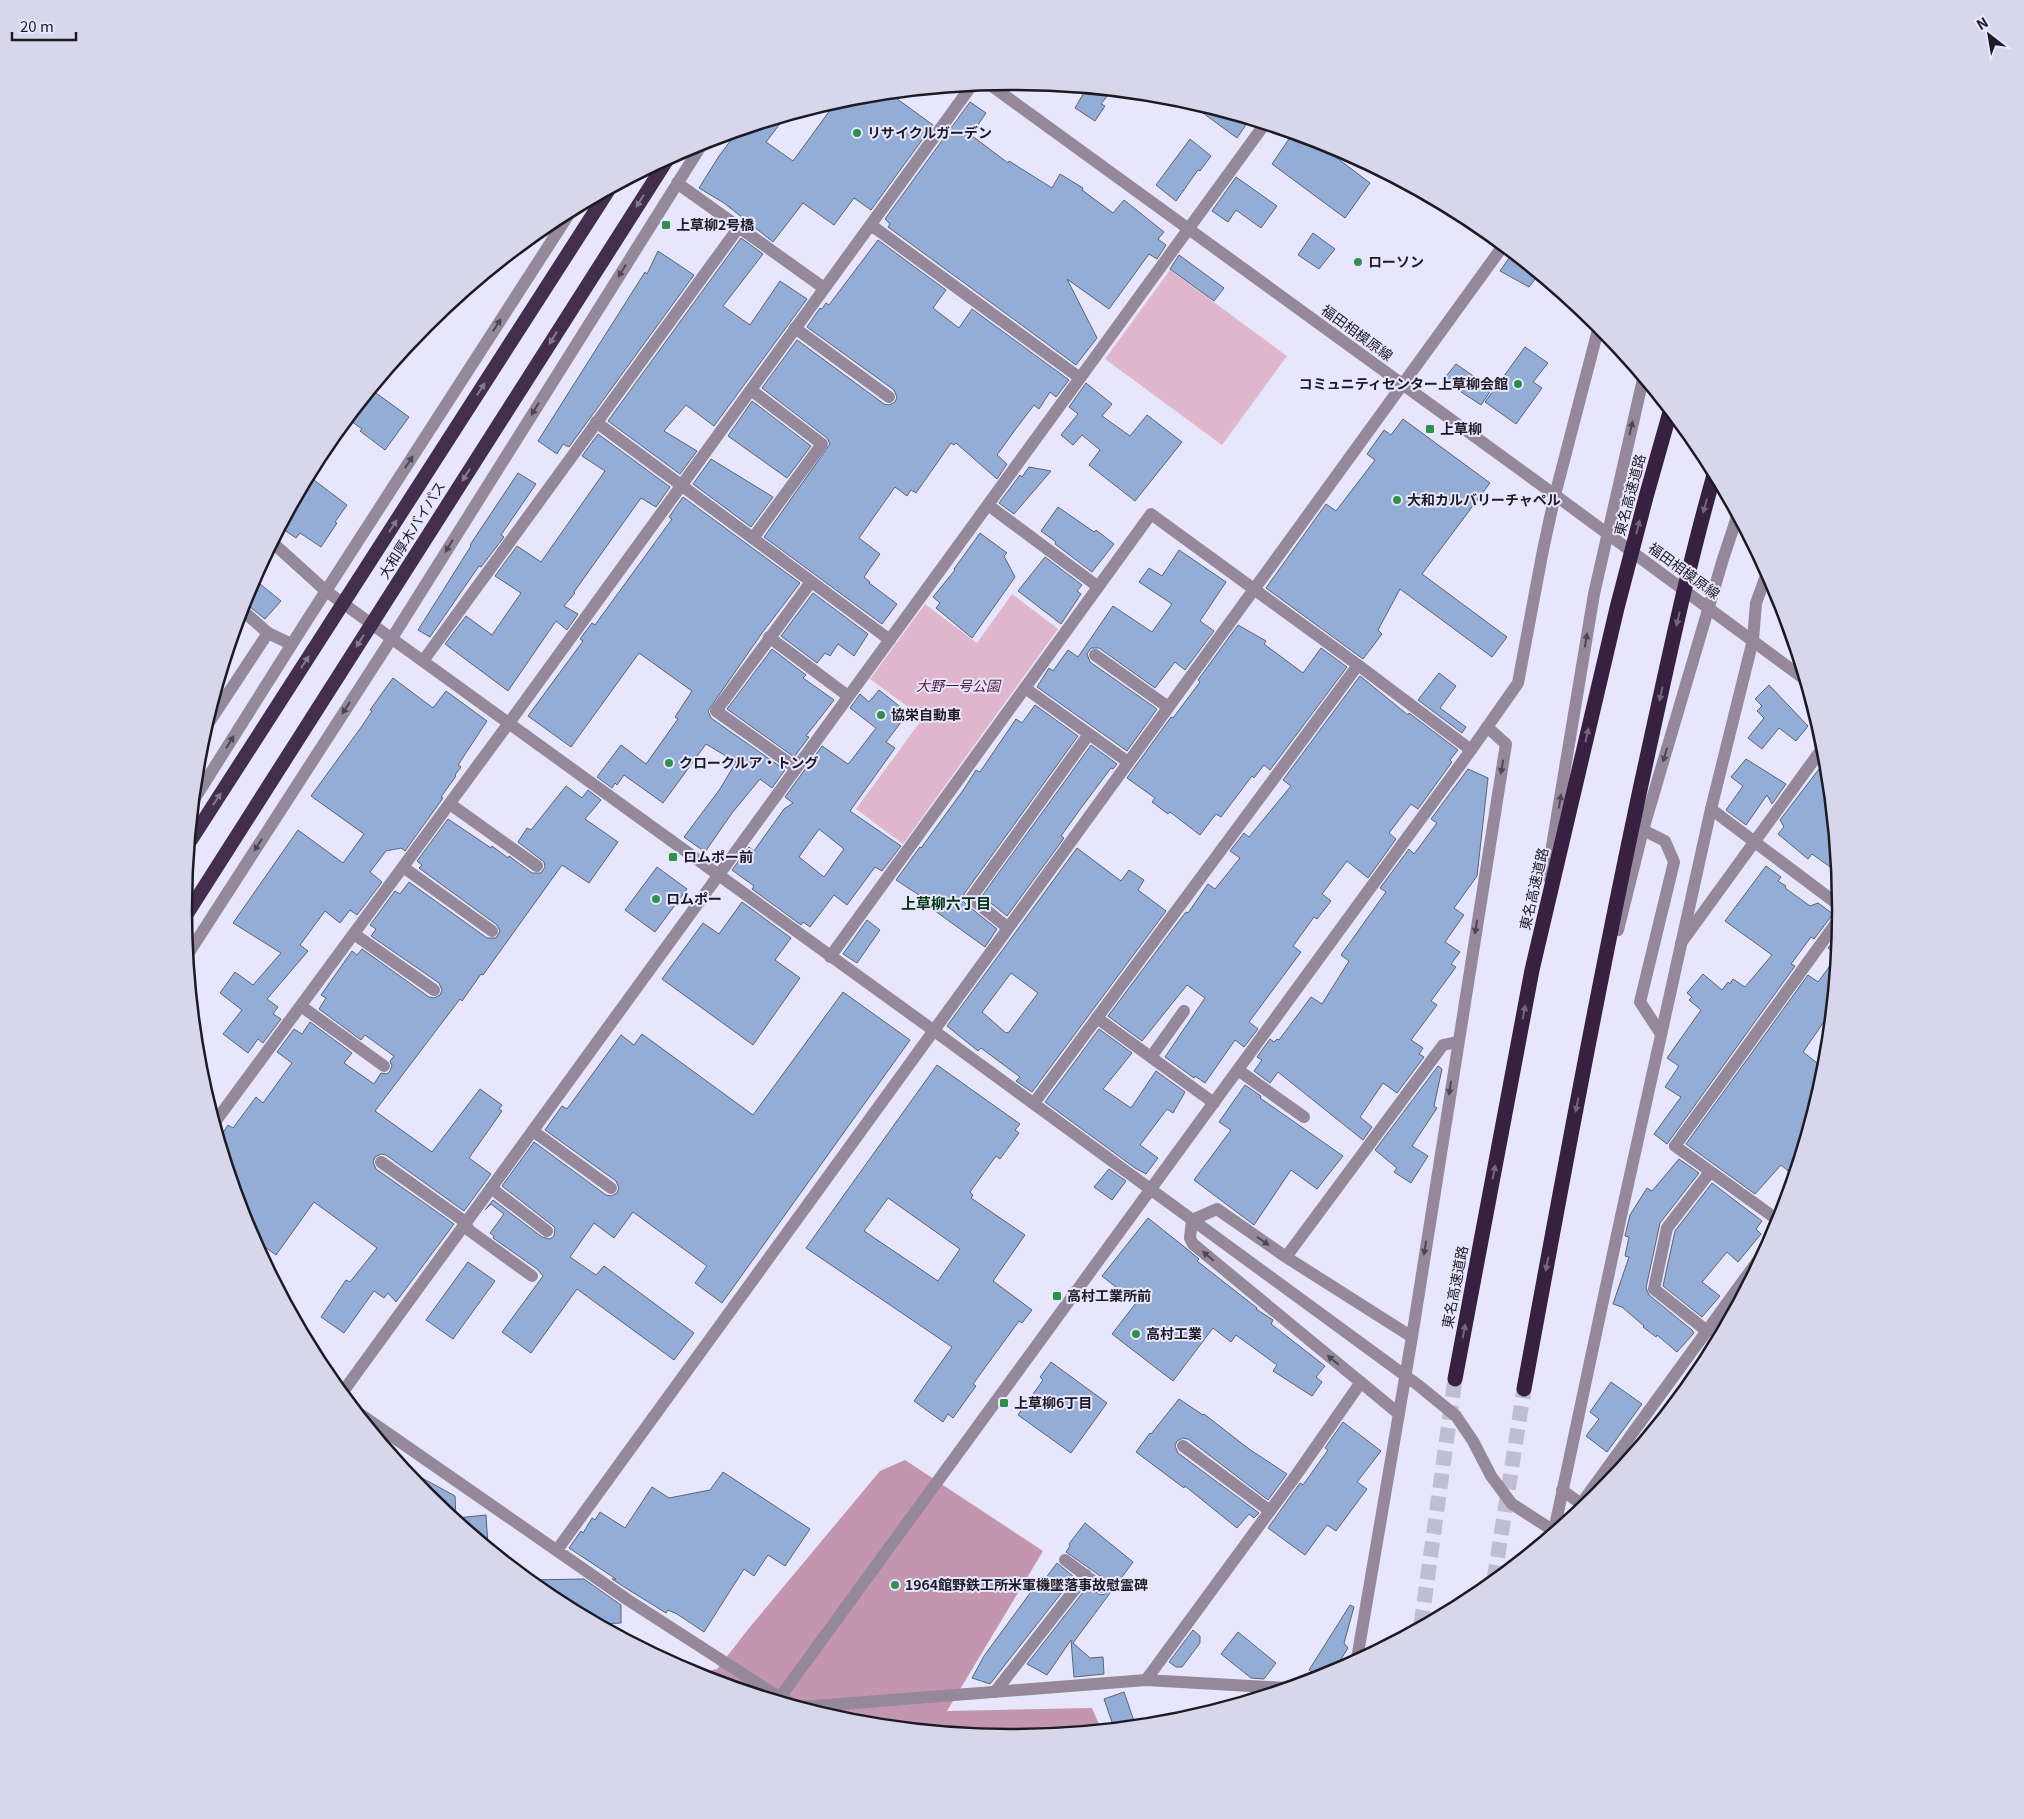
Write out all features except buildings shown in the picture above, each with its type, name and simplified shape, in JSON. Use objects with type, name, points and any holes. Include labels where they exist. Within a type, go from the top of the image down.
[{"type":"highway","name":"大和厚木バイパス","points":[[192,904],[661,170]]},
{"type":"highway","name":"大和厚木バイパス","points":[[197,831],[602,200]]},
{"type":"highway","name":"東名高速道路","points":[[1455,1379],[1532,970],[1617,608],[1668,419]]},
{"type":"highway","points":[[1524,1389],[1586,1057],[1671,646],[1696,537],[1712,483]]},
{"type":"street","name":"福田相模原線","points":[[998,91],[1556,495],[1796,673]]},
{"type":"street","points":[[219,1117],[450,804],[967,92]]},
{"type":"street","points":[[346,1386],[1261,129]]},
{"type":"street","points":[[193,945],[387,635],[696,153]]},
{"type":"street","points":[[677,182],[824,288]]},
{"type":"street","points":[[203,786],[292,644],[330,594],[561,225]]},
{"type":"street","points":[[871,225],[1080,378]]},
{"type":"street","points":[[423,661],[739,227]]},
{"type":"street","points":[[557,1550],[1007,927],[1499,251]]},
{"type":"street","points":[[795,328],[889,397]]},
{"type":"street","points":[[782,1696],[1518,683],[1543,550],[1597,336]]},
{"type":"street","points":[[1532,970],[1594,594],[1641,386]]},
{"type":"street","points":[[751,390],[822,444],[753,538]]},
{"type":"street","points":[[596,422],[890,640]]},
{"type":"street","points":[[988,505],[1097,586]]},
{"type":"street","points":[[830,957],[1150,514],[1358,665],[1471,750]]},
{"type":"street","points":[[1586,1057],[1643,830],[1735,524]]},
{"type":"street","points":[[277,547],[330,594],[1034,1103],[1418,1385],[1456,1416],[1473,1440],[1491,1476],[1512,1504],[1549,1528]]},
{"type":"street","points":[[796,768],[716,711],[811,582]]},
{"type":"street","points":[[1556,1523],[1681,943],[1711,809],[1753,640],[1756,603],[1763,583]]},
{"type":"street","points":[[248,615],[268,633],[292,644]]},
{"type":"street","points":[[217,710],[268,633]]},
{"type":"street","points":[[769,637],[848,696]]},
{"type":"street","points":[[1095,655],[1168,707]]},
{"type":"street","points":[[1034,1103],[1358,665]]},
{"type":"street","points":[[1025,688],[1128,762]]},
{"type":"street","points":[[1359,1651],[1412,1337],[1457,1042],[1506,744],[1487,727]]},
{"type":"street","points":[[1007,927],[971,898],[1089,734]]},
{"type":"street","points":[[1681,943],[1817,756]]},
{"type":"street","points":[[450,804],[537,866]]},
{"type":"street","points":[[1711,809],[1832,900]]},
{"type":"street","points":[[1643,830],[1665,841],[1674,862],[1640,1002],[1661,1034]]},
{"type":"street","points":[[403,867],[492,931]]},
{"type":"street","points":[[1772,1216],[1675,1146],[1831,931]]},
{"type":"street","points":[[354,934],[434,990]]},
{"type":"street","points":[[301,1006],[384,1066]]},
{"type":"street","points":[[1151,1057],[1184,1011]]},
{"type":"street","points":[[1097,1018],[1214,1103]]},
{"type":"street","points":[[1286,1257],[1443,1045],[1457,1042]]},
{"type":"street","points":[[1238,1070],[1304,1117]]},
{"type":"street","points":[[533,1131],[611,1188]]},
{"type":"street","points":[[381,1162],[461,1219],[470,1231],[532,1276]]},
{"type":"street","points":[[1707,1331],[1654,1289],[1667,1228],[1710,1172]]},
{"type":"street","points":[[491,1188],[547,1231]]},
{"type":"street","points":[[1192,1220],[1216,1209],[1286,1257],[1412,1337]]},
{"type":"street","points":[[1192,1220],[1190,1238],[1193,1244],[1398,1413]]},
{"type":"street","points":[[1605,1475],[1740,1286]]},
{"type":"street","points":[[1146,1680],[1270,1511],[1360,1382]]},
{"type":"street","points":[[376,1425],[628,1600],[767,1691]]},
{"type":"street","points":[[1183,1446],[1270,1511]]},
{"type":"street","points":[[1562,1490],[1578,1501]]},
{"type":"street","points":[[1065,1560],[1101,1587]]},
{"type":"street","points":[[995,1692],[1086,1576]]},
{"type":"street","points":[[820,1706],[1146,1680],[1271,1687]]},
{"type":"green space","points":[[1170,270],[1287,356],[1222,445],[1105,359]]},
{"type":"green space","name":"大野一号公園","points":[[1012,594],[1058,629],[903,844],[856,809],[923,718],[870,679],[925,604],[977,643]]},
{"type":"shaded area","points":[[905,1460],[1043,1551],[947,1711],[1092,1708],[1099,1724],[1012,1729],[958,1727],[905,1722],[852,1713],[800,1701],[749,1686],[708,1671],[717,1669],[880,1471]]},
{"type":"tunnel","points":[[1422,1619],[1455,1379]]},
{"type":"tunnel","points":[[1495,1571],[1524,1389]]},
{"type":"place","name":"リサイクルガーデン","points":[[857,133]]},
{"type":"place","name":"上草柳2号橋","points":[[666,225]]},
{"type":"place","name":"ローソン","points":[[1358,262]]},
{"type":"place","name":"コミュニティセンター上草柳会館","points":[[1518,384]]},
{"type":"place","name":"上草柳","points":[[1430,429]]},
{"type":"place","name":"大和カルバリーチャペル","points":[[1397,500]]},
{"type":"place","name":"協栄自動車","points":[[881,715]]},
{"type":"place","name":"クロークルア・トング","points":[[669,763]]},
{"type":"place","name":"ロムポー前","points":[[673,857]]},
{"type":"place","name":"ロムポー","points":[[656,899]]},
{"type":"place","name":"高村工業所前","points":[[1057,1296]]},
{"type":"place","name":"高村工業","points":[[1136,1334]]},
{"type":"place","name":"上草柳6丁目","points":[[1004,1403]]},
{"type":"place","name":"1964館野鉄工所米軍機墜落事故慰霊碑","points":[[895,1585]]},
{"type":"district","name":"上草柳六丁目","points":[[946,904]]}]
